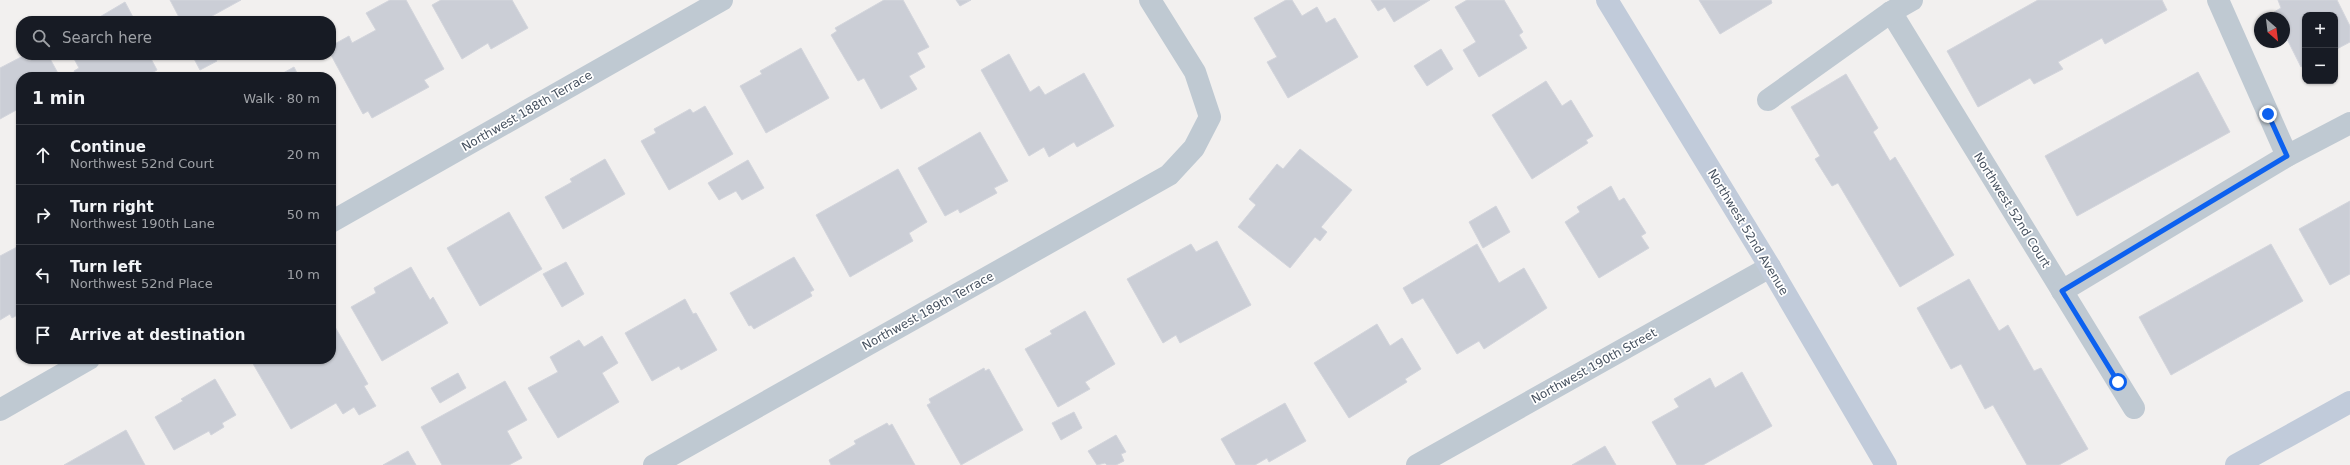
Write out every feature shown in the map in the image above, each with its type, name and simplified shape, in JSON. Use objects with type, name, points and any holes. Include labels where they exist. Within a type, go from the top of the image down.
[{"type":"street","name":"Northwest 188th Terrace","points":[[336,219],[722,0]]},
{"type":"street","name":"Northwest 189th Terrace","points":[[654,465],[1169,175],[1194,148],[1210,117],[1195,72],[1150,0]]},
{"type":"street","name":"Northwest 52nd Avenue","points":[[1607,0],[1770,267],[1886,465]]},
{"type":"street","points":[[1768,100],[1891,12],[1912,0]]},
{"type":"street","points":[[2218,0],[2287,156]]},
{"type":"street","name":"Northwest 52nd Court","points":[[1891,12],[2134,408]]},
{"type":"street","points":[[2062,291],[2287,156],[2350,123]]},
{"type":"street","name":"Northwest 190th Street","points":[[1418,465],[1770,267]]},
{"type":"street","points":[[0,410],[80,364]]},
{"type":"street","points":[[2236,465],[2350,402]]},
{"type":"building","points":[[170,0],[241,0],[212,16],[178,16]]},
{"type":"building","points":[[390,0],[406,0],[444,69],[424,80],[429,87],[372,118],[368,111],[363,114],[334,60],[336,60],[336,43],[349,36],[352,43],[376,30],[366,13]]},
{"type":"building","points":[[441,0],[512,0],[528,28],[491,49],[488,43],[462,59],[432,5]]},
{"type":"building","points":[[884,0],[903,0],[929,47],[917,53],[925,67],[909,76],[917,89],[881,109],[864,78],[858,81],[831,35],[837,31],[835,28]]},
{"type":"building","points":[[956,0],[971,0],[960,6]]},
{"type":"building","points":[[1286,0],[1292,0],[1302,16],[1317,7],[1326,23],[1335,18],[1358,57],[1288,98],[1267,62],[1277,57],[1254,18]]},
{"type":"building","points":[[1371,0],[1430,0],[1394,22],[1385,7],[1378,11]]},
{"type":"building","points":[[1467,0],[1504,0],[1523,32],[1519,35],[1527,48],[1479,77],[1463,50],[1476,42],[1455,7]]},
{"type":"building","points":[[1699,0],[1771,0],[1772,3],[1720,34]]},
{"type":"building","points":[[2038,0],[2162,0],[2167,10],[2105,44],[2102,38],[2058,62],[2063,69],[2034,84],[2030,78],[1978,107],[1947,51]]},
{"type":"building","points":[[2278,0],[2337,0],[2350,26],[2350,42],[2338,48],[2338,12],[2302,12],[2301,67],[2290,45],[2290,12],[2274,12],[2281,8]]},
{"type":"building","points":[[125,2],[132,16],[101,16]]},
{"type":"building","points":[[801,48],[829,98],[766,133],[740,86],[762,74],[760,71]]},
{"type":"building","points":[[1441,49],[1453,69],[1427,86],[1414,66]]},
{"type":"building","points":[[1009,54],[1030,92],[1039,86],[1045,95],[1084,73],[1114,126],[1077,147],[1074,142],[1049,157],[1044,147],[1029,156],[981,70]]},
{"type":"building","points":[[16,60],[29,61],[51,60],[57,72],[16,72],[16,110],[0,119],[0,68]]},
{"type":"building","points":[[75,60],[152,60],[157,70],[154,72],[74,72],[79,68]]},
{"type":"building","points":[[195,60],[217,61],[200,70]]},
{"type":"building","points":[[294,67],[296,72],[285,72]]},
{"type":"building","points":[[2198,72],[2230,132],[2077,216],[2045,156]]},
{"type":"building","points":[[1846,74],[1878,128],[1873,132],[1890,161],[1895,157],[1954,255],[1900,287],[1838,183],[1832,186],[1815,159],[1820,156],[1791,107]]},
{"type":"building","points":[[1546,81],[1562,106],[1571,100],[1593,136],[1586,140],[1588,143],[1532,179],[1492,115]]},
{"type":"building","points":[[705,106],[733,154],[669,190],[641,141],[656,133],[654,129],[690,109],[693,113]]},
{"type":"building","points":[[980,132],[1008,181],[994,188],[997,193],[960,213],[958,209],[945,216],[918,168]]},
{"type":"building","points":[[1300,149],[1352,190],[1321,227],[1327,232],[1320,241],[1315,237],[1290,268],[1238,227],[1256,205],[1249,199],[1277,164],[1283,169]]},
{"type":"building","points":[[605,159],[625,194],[563,229],[545,197],[572,182],[570,179]]},
{"type":"building","points":[[748,160],[764,188],[742,200],[736,191],[719,200],[708,183]]},
{"type":"building","points":[[898,169],[927,222],[909,233],[913,241],[850,277],[816,215]]},
{"type":"building","points":[[1611,186],[1619,201],[1624,198],[1646,233],[1641,236],[1649,248],[1599,278],[1565,222],[1580,212],[1577,207]]},
{"type":"building","points":[[2350,201],[2350,274],[2330,285],[2299,229]]},
{"type":"building","points":[[1496,206],[1510,232],[1483,248],[1469,222]]},
{"type":"building","points":[[509,212],[542,269],[480,306],[447,248]]},
{"type":"building","points":[[1217,241],[1251,305],[1180,343],[1176,335],[1163,343],[1127,279],[1191,244],[1196,252]]},
{"type":"building","points":[[1477,244],[1499,283],[1524,268],[1547,308],[1484,349],[1479,341],[1457,354],[1423,298],[1412,304],[1403,288]]},
{"type":"building","points":[[2271,244],[2303,301],[2171,375],[2139,317]]},
{"type":"building","points":[[16,248],[16,316],[12,318],[10,314],[0,320],[0,256]]},
{"type":"building","points":[[794,257],[814,290],[810,292],[812,296],[754,329],[751,325],[749,326],[730,293]]},
{"type":"building","points":[[566,262],[584,294],[562,307],[543,274]]},
{"type":"building","points":[[411,267],[430,300],[433,297],[448,323],[382,361],[351,307],[376,293],[374,288]]},
{"type":"building","points":[[1969,279],[1999,331],[2008,325],[2034,371],[2041,368],[2088,449],[2059,465],[2027,465],[1993,405],[1985,409],[1961,364],[1951,369],[1917,308]]},
{"type":"building","points":[[685,299],[693,314],[696,313],[717,350],[681,370],[679,366],[652,381],[625,333]]},
{"type":"building","points":[[1085,311],[1115,364],[1085,382],[1090,389],[1058,407],[1025,349],[1052,334],[1050,331]]},
{"type":"building","points":[[1377,324],[1390,346],[1402,338],[1421,369],[1405,379],[1407,382],[1349,418],[1314,363]]},
{"type":"building","points":[[336,329],[368,384],[364,386],[376,406],[359,415],[354,407],[343,414],[336,403],[291,429],[253,364],[336,364]]},
{"type":"building","points":[[602,336],[618,363],[602,373],[619,402],[558,438],[528,388],[558,372],[550,357],[579,340],[584,347]]},
{"type":"building","points":[[984,368],[985,371],[989,369],[1023,430],[961,465],[927,405],[931,403],[929,399]]},
{"type":"building","points":[[1742,372],[1772,426],[1703,465],[1677,465],[1652,422],[1679,407],[1674,399],[1710,378],[1715,388]]},
{"type":"building","points":[[458,373],[466,388],[440,403],[431,388]]},
{"type":"building","points":[[215,379],[236,415],[222,423],[224,427],[211,435],[209,431],[174,450],[155,417],[183,401],[181,399]]},
{"type":"building","points":[[505,381],[527,420],[507,431],[522,458],[509,465],[442,465],[421,427]]},
{"type":"building","points":[[1285,403],[1306,441],[1269,462],[1267,458],[1255,465],[1236,465],[1221,439]]},
{"type":"building","points":[[1074,412],[1082,428],[1061,440],[1052,423]]},
{"type":"building","points":[[887,423],[889,426],[892,424],[915,465],[831,465],[829,460],[856,444],[854,441]]},
{"type":"building","points":[[126,430],[145,465],[64,465]]},
{"type":"building","points":[[1116,435],[1126,452],[1121,454],[1124,461],[1116,465],[1107,465],[1105,463],[1097,465],[1088,451]]},
{"type":"building","points":[[1605,446],[1616,465],[1572,465]]},
{"type":"building","points":[[408,451],[416,465],[383,465]]},
{"type":"route","points":[[2118,382],[2062,291],[2287,156],[2268,114]]}]
